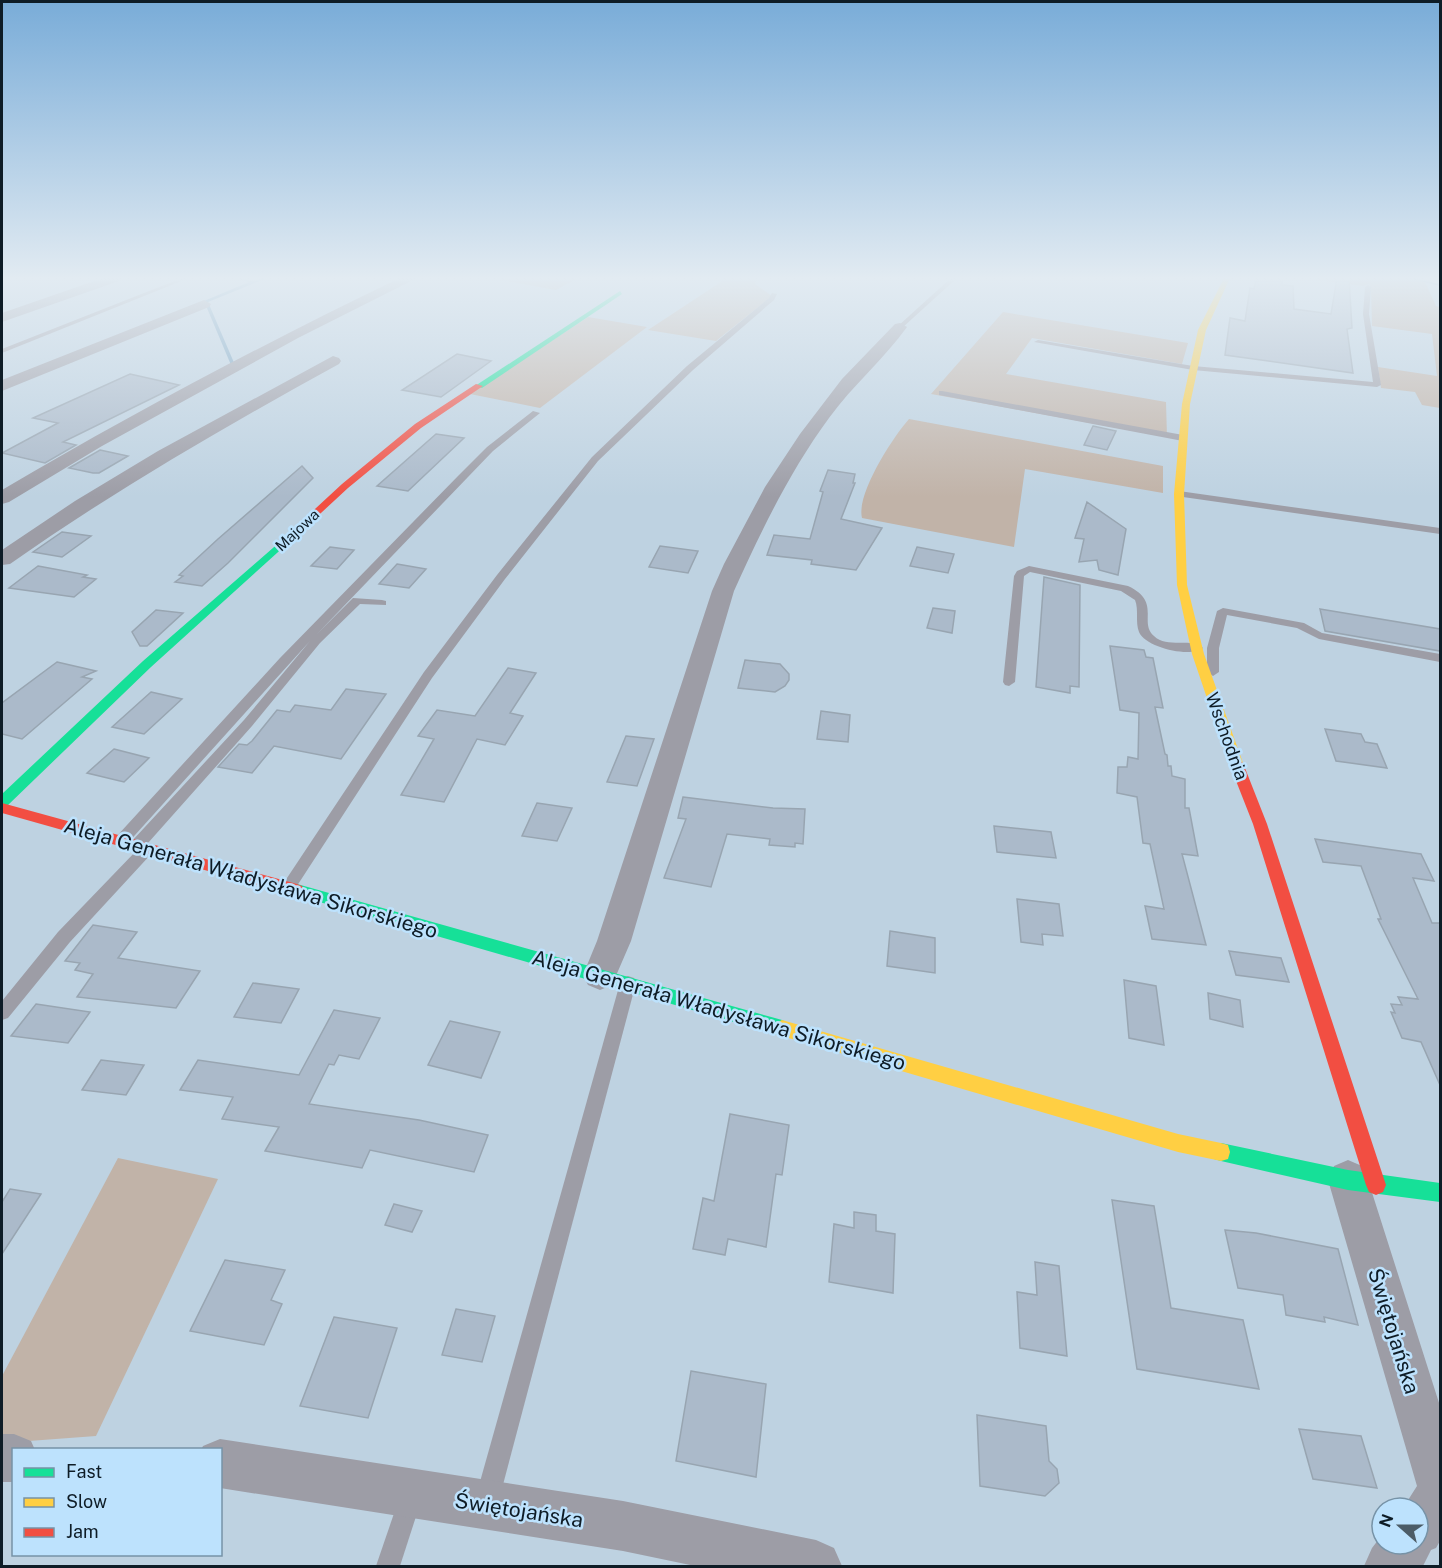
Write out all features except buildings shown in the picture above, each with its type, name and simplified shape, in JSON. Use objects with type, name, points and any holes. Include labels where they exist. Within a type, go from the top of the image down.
[{"type":"street","points":[[2,386],[88,351]]},
{"type":"street","points":[[2,498],[96,442],[265,351]]},
{"type":"street","name":"Majowa","points":[[2,802],[147,664],[345,486],[418,426],[532,351]]},
{"type":"street","points":[[600,975],[614,942],[723,591],[747,536],[794,454],[842,390],[878,351]]},
{"type":"street","name":"Wschodnia","points":[[1197,351],[1183,438],[1179,494],[1182,585],[1197,648],[1231,751],[1260,824],[1362,1182]]},
{"type":"street","points":[[2,559],[167,454],[236,413],[333,361]]},
{"type":"street","name":"Aleja Generała Władysława Sikorskiego","points":[[2,808],[600,975],[1178,1143],[1362,1182],[1440,1193]]},
{"type":"street","name":"Świętojańska","points":[[1362,1182],[1440,1482]]},
{"type":"street","name":"Świętojańska","points":[[222,1463],[624,1526],[816,1566]]},
{"type":"street","points":[[1430,1511],[1440,1496]]},
{"type":"lane","points":[[288,888],[428,675],[501,577],[595,459],[674,382],[710,351]]},
{"type":"lane","points":[[1093,351],[1193,368],[1377,385],[1372,351]]},
{"type":"lane","points":[[942,393],[1183,438]]},
{"type":"lane","points":[[121,841],[284,661],[406,535],[490,449],[536,413]]},
{"type":"lane","points":[[1179,494],[1440,531]]},
{"type":"lane","points":[[1009,682],[1019,576],[1029,569],[1135,592],[1140,597],[1149,638],[1161,644],[1197,648]]},
{"type":"lane","points":[[2,1013],[316,641],[357,600],[382,603]]},
{"type":"lane","points":[[1213,695],[1213,648],[1223,610],[1300,625],[1319,636],[1440,658]]},
{"type":"lane","points":[[485,1504],[627,983]]},
{"type":"lane","points":[[388,1566],[412,1494]]},
{"type":"shaded area","points":[[536,351],[615,351],[540,408],[470,394]]},
{"type":"shaded area","points":[[969,351],[1022,351],[1006,374],[1166,402],[1167,437],[931,394]]},
{"type":"shaded area","points":[[1108,351],[1186,351],[1182,364]]},
{"type":"shaded area","points":[[1434,351],[1440,351],[1440,408],[1422,405],[1415,392],[1381,388],[1378,367],[1437,376]]},
{"type":"shaded area","points":[[909,419],[1163,466],[1163,493],[1025,469],[1014,547],[862,518],[865,495],[877,466]]},
{"type":"shaded area","points":[[118,1158],[218,1179],[96,1436],[2,1443],[2,1376]]},
{"type":"waterway","points":[[227,351],[233,365],[227,369]]},
{"type":"traffic: fast","points":[[479,386],[532,351]]},
{"type":"traffic: fast","points":[[2,802],[147,664],[305,523]]},
{"type":"traffic: fast","points":[[297,890],[782,1028]]},
{"type":"traffic: fast","points":[[1221,1152],[1348,1180],[1440,1193]]},
{"type":"traffic: slow","points":[[1197,351],[1186,404],[1179,494],[1182,585],[1198,654],[1236,763]]},
{"type":"traffic: slow","points":[[782,1028],[1178,1143],[1221,1152]]},
{"type":"traffic: jam","points":[[305,523],[345,486],[418,426],[479,386]]},
{"type":"traffic: jam","points":[[1236,763],[1260,824],[1376,1185]]},
{"type":"traffic: jam","points":[[2,808],[297,890]]}]
